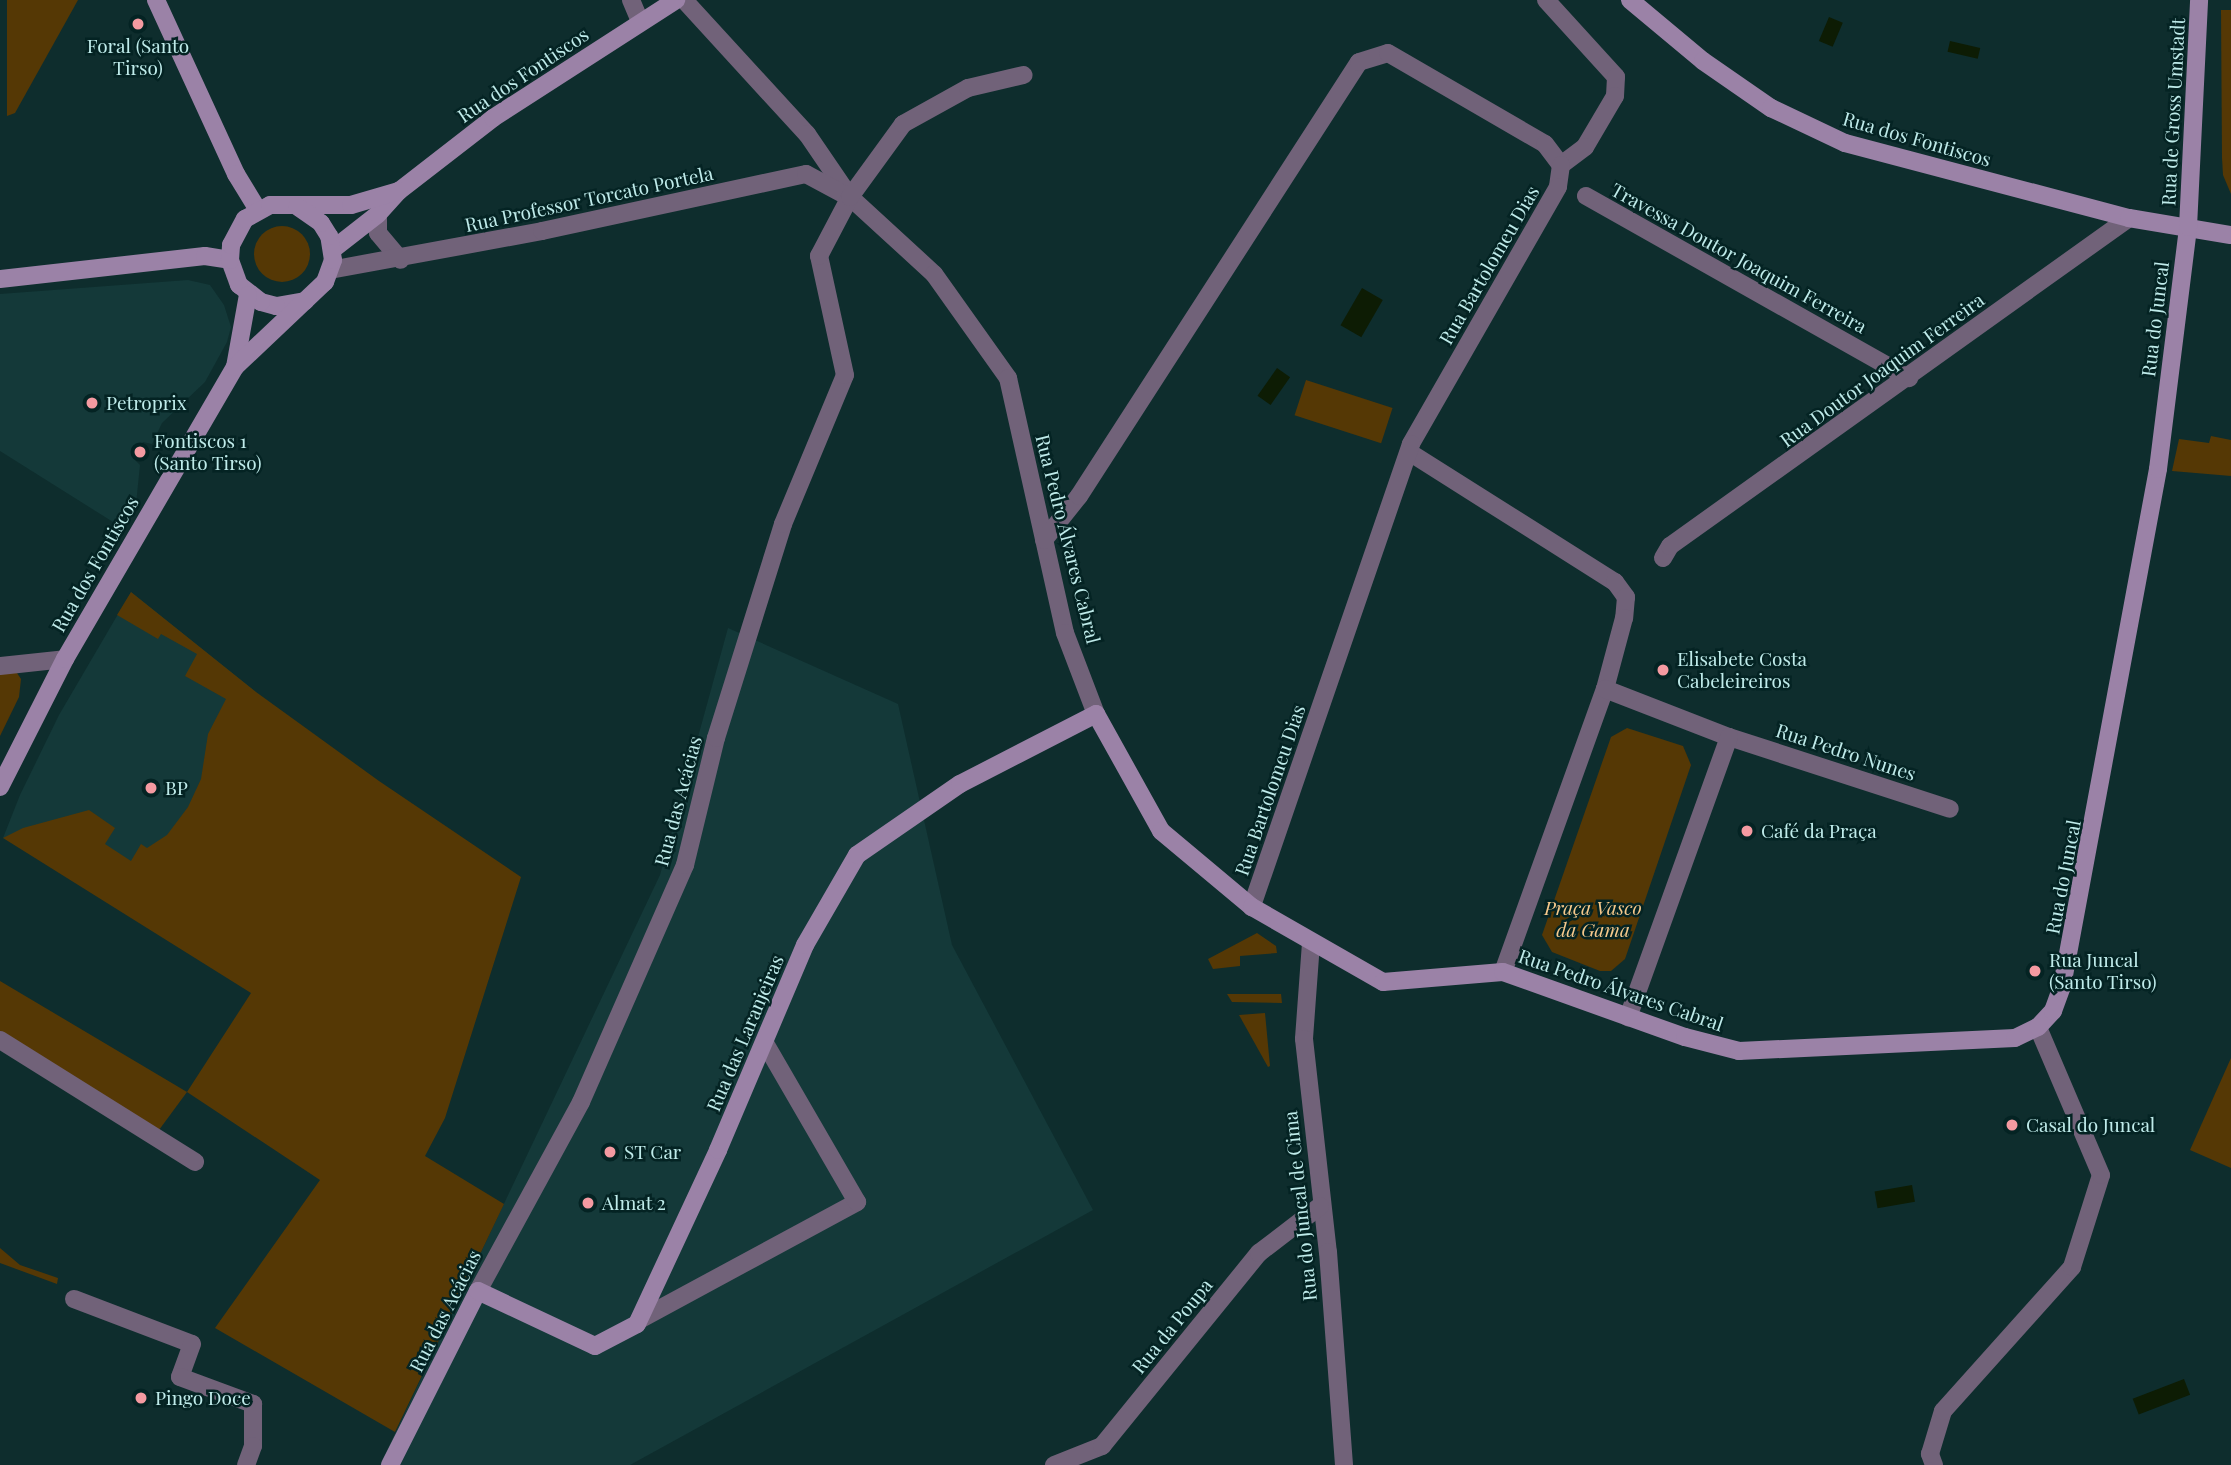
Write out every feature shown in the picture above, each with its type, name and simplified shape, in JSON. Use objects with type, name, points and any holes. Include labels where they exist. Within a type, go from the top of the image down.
[{"type":"street","points":[[156,0],[236,174],[258,210]]},
{"type":"street","points":[[631,0],[640,22]]},
{"type":"street","name":"Rua dos Fontiscos","points":[[399,191],[493,118],[676,0]]},
{"type":"street","points":[[684,0],[807,134],[850,197]]},
{"type":"street","points":[[1044,540],[1079,496],[1359,62],[1388,52],[1545,145],[1561,165],[1585,147],[1615,96],[1616,76],[1546,0]]},
{"type":"street","name":"Rua dos Fontiscos","points":[[1630,0],[1703,61],[1771,108],[1845,143],[2129,218],[2231,235]]},
{"type":"street","name":"Rua de Gross Umstadt","points":[[2188,227],[2199,0]]},
{"type":"street","name":"Rua das Acácias","points":[[390,1465],[478,1291],[581,1102],[685,865],[716,738],[783,524],[845,375],[819,256],[850,197],[903,124],[968,88],[1024,75]]},
{"type":"street","name":"Rua Bartolomeu Dias","points":[[1252,907],[1409,452],[1558,187],[1561,165]]},
{"type":"street","name":"Rua Professor Torcato Portela","points":[[330,270],[401,260],[806,174],[850,197]]},
{"type":"street","points":[[305,300],[276,306],[248,295],[233,273],[230,260],[236,231],[258,210],[270,205],[351,205],[399,191]]},
{"type":"street","points":[[332,250],[378,214],[399,191]]},
{"type":"street","name":"Travessa Doutor Joaquim Ferreira","points":[[1586,196],[1909,378]]},
{"type":"street","name":"Rua Pedro Álvares Cabral","points":[[850,197],[934,274],[1008,378],[1065,633],[1097,714],[1161,831],[1252,907],[1383,982],[1503,972],[1628,1017],[1718,1047],[1739,1051],[2015,1038],[2038,1027]]},
{"type":"street","points":[[235,367],[305,300],[316,293],[330,270],[332,250],[321,223],[297,206]]},
{"type":"street","points":[[378,214],[378,233],[401,260]]},
{"type":"street","name":"Rua Doutor Joaquim Ferreira","points":[[1663,558],[1670,546],[1909,378],[2129,218]]},
{"type":"street","name":"Rua do Juncal","points":[[2038,1027],[2053,1011],[2062,986],[2077,918],[2158,470],[2188,227]]},
{"type":"street","points":[[0,279],[205,257],[230,260]]},
{"type":"street","points":[[235,367],[248,295]]},
{"type":"street","name":"Rua dos Fontiscos","points":[[0,787],[65,659],[235,367]]},
{"type":"street","points":[[1409,452],[1615,582],[1626,597],[1624,618],[1605,689],[1503,972]]},
{"type":"street","points":[[0,666],[65,659]]},
{"type":"street","points":[[1605,689],[1729,737],[1628,1017]]},
{"type":"street","name":"Rua das Laranjeiras","points":[[639,1320],[765,1044],[805,945],[857,855],[960,784],[1097,714]]},
{"type":"street","name":"Rua Pedro Nunes","points":[[1729,737],[1950,809]]},
{"type":"street","name":"Rua do Juncal de Cima","points":[[1311,943],[1304,1039],[1320,1206],[1328,1251],[1344,1465]]},
{"type":"street","points":[[1934,1465],[1930,1454],[1943,1411],[2072,1267],[2101,1175],[2038,1027]]},
{"type":"street","points":[[0,1040],[195,1162]]},
{"type":"street","points":[[478,1291],[596,1346],[857,1202],[765,1044]]},
{"type":"street","name":"Rua da Poupa","points":[[1054,1465],[1102,1446],[1259,1253],[1320,1206]]},
{"type":"street","points":[[74,1299],[192,1344],[180,1377],[253,1404],[253,1446],[246,1465]]},
{"type":"shaded area","points":[[1829,17],[1843,23],[1833,47],[1819,41]]},
{"type":"shaded area","points":[[1950,41],[1980,48],[1978,59],[1948,52]]},
{"type":"shaded area","name":"Petroprix","points":[[188,280],[210,285],[224,305],[231,327],[227,342],[205,382],[162,423],[152,444],[143,442],[133,458],[140,465],[136,504],[121,527],[0,451],[0,294]]},
{"type":"shaded area","points":[[1362,288],[1383,300],[1361,337],[1340,325]]},
{"type":"shaded area","points":[[1277,368],[1290,377],[1271,405],[1257,396]]},
{"type":"shaded area","name":"BP","points":[[131,592],[256,692],[242,749],[135,875],[3,838],[20,795],[59,715]]},
{"type":"shaded area","points":[[728,628],[898,704],[952,945],[1093,1210],[630,1465],[380,1465],[660,875]]},
{"type":"shaded area","points":[[1912,1185],[1915,1202],[1878,1208],[1875,1192]]},
{"type":"shaded area","points":[[2184,1379],[2190,1395],[2139,1415],[2133,1399]]},
{"type":"green space","points":[[7,0],[78,0],[15,113],[7,116]]},
{"type":"green space","points":[[2221,10],[2231,10],[2231,194],[2223,175],[2222,158]]},
{"type":"green space","points":[[276,226],[288,226],[298,230],[306,238],[310,254],[306,270],[298,278],[288,282],[276,282],[266,278],[258,270],[254,260],[254,248],[258,238],[266,230]]},
{"type":"green space","points":[[1306,380],[1393,408],[1381,443],[1295,415]]},
{"type":"green space","points":[[2211,436],[2231,440],[2231,476],[2172,471],[2179,439],[2209,443]]},
{"type":"green space","points":[[131,592],[256,692],[379,781],[521,877],[445,1118],[425,1156],[504,1204],[395,1432],[215,1328],[320,1180],[187,1092],[251,993],[3,838],[23,828],[89,810],[115,828],[105,844],[131,861],[141,844],[147,848],[167,835],[188,807],[201,779],[208,734],[226,699],[185,676],[197,654],[161,634],[158,639],[117,615]]},
{"type":"green space","points":[[0,669],[15,670],[21,679],[19,697],[0,736]]},
{"type":"green space","name":"Praça Vasco da Gama","points":[[1627,728],[1683,746],[1691,765],[1625,959],[1611,971],[1600,971],[1552,952],[1542,935],[1611,737]]},
{"type":"green space","points":[[1257,933],[1276,946],[1277,953],[1240,956],[1240,966],[1213,969],[1208,959]]},
{"type":"green space","points":[[0,981],[187,1092],[159,1130],[0,1031]]},
{"type":"green space","points":[[1227,994],[1281,994],[1282,1003],[1232,1002]]},
{"type":"green space","points":[[1265,1013],[1270,1066],[1268,1067],[1239,1015]]},
{"type":"green space","points":[[2231,1058],[2231,1168],[2190,1150]]},
{"type":"green space","points":[[0,1248],[20,1265],[58,1278],[57,1284],[0,1263]]},
{"type":"place","name":"Foral (Santo Tirso)","points":[[138,24]]},
{"type":"place","name":"Petroprix","points":[[92,403]]},
{"type":"place","name":"Fontiscos 1 (Santo Tirso)","points":[[140,452]]},
{"type":"place","name":"Elisabete Costa Cabeleireiros","points":[[1663,670]]},
{"type":"place","name":"BP","points":[[151,788]]},
{"type":"place","name":"Café da Praça","points":[[1747,831]]},
{"type":"place","name":"Rua Juncal (Santo Tirso)","points":[[2035,971]]},
{"type":"place","name":"Casal do Juncal","points":[[2012,1125]]},
{"type":"place","name":"ST Car","points":[[610,1152]]},
{"type":"place","name":"Almat 2","points":[[588,1203]]},
{"type":"place","name":"Pingo Doce","points":[[141,1398]]}]
